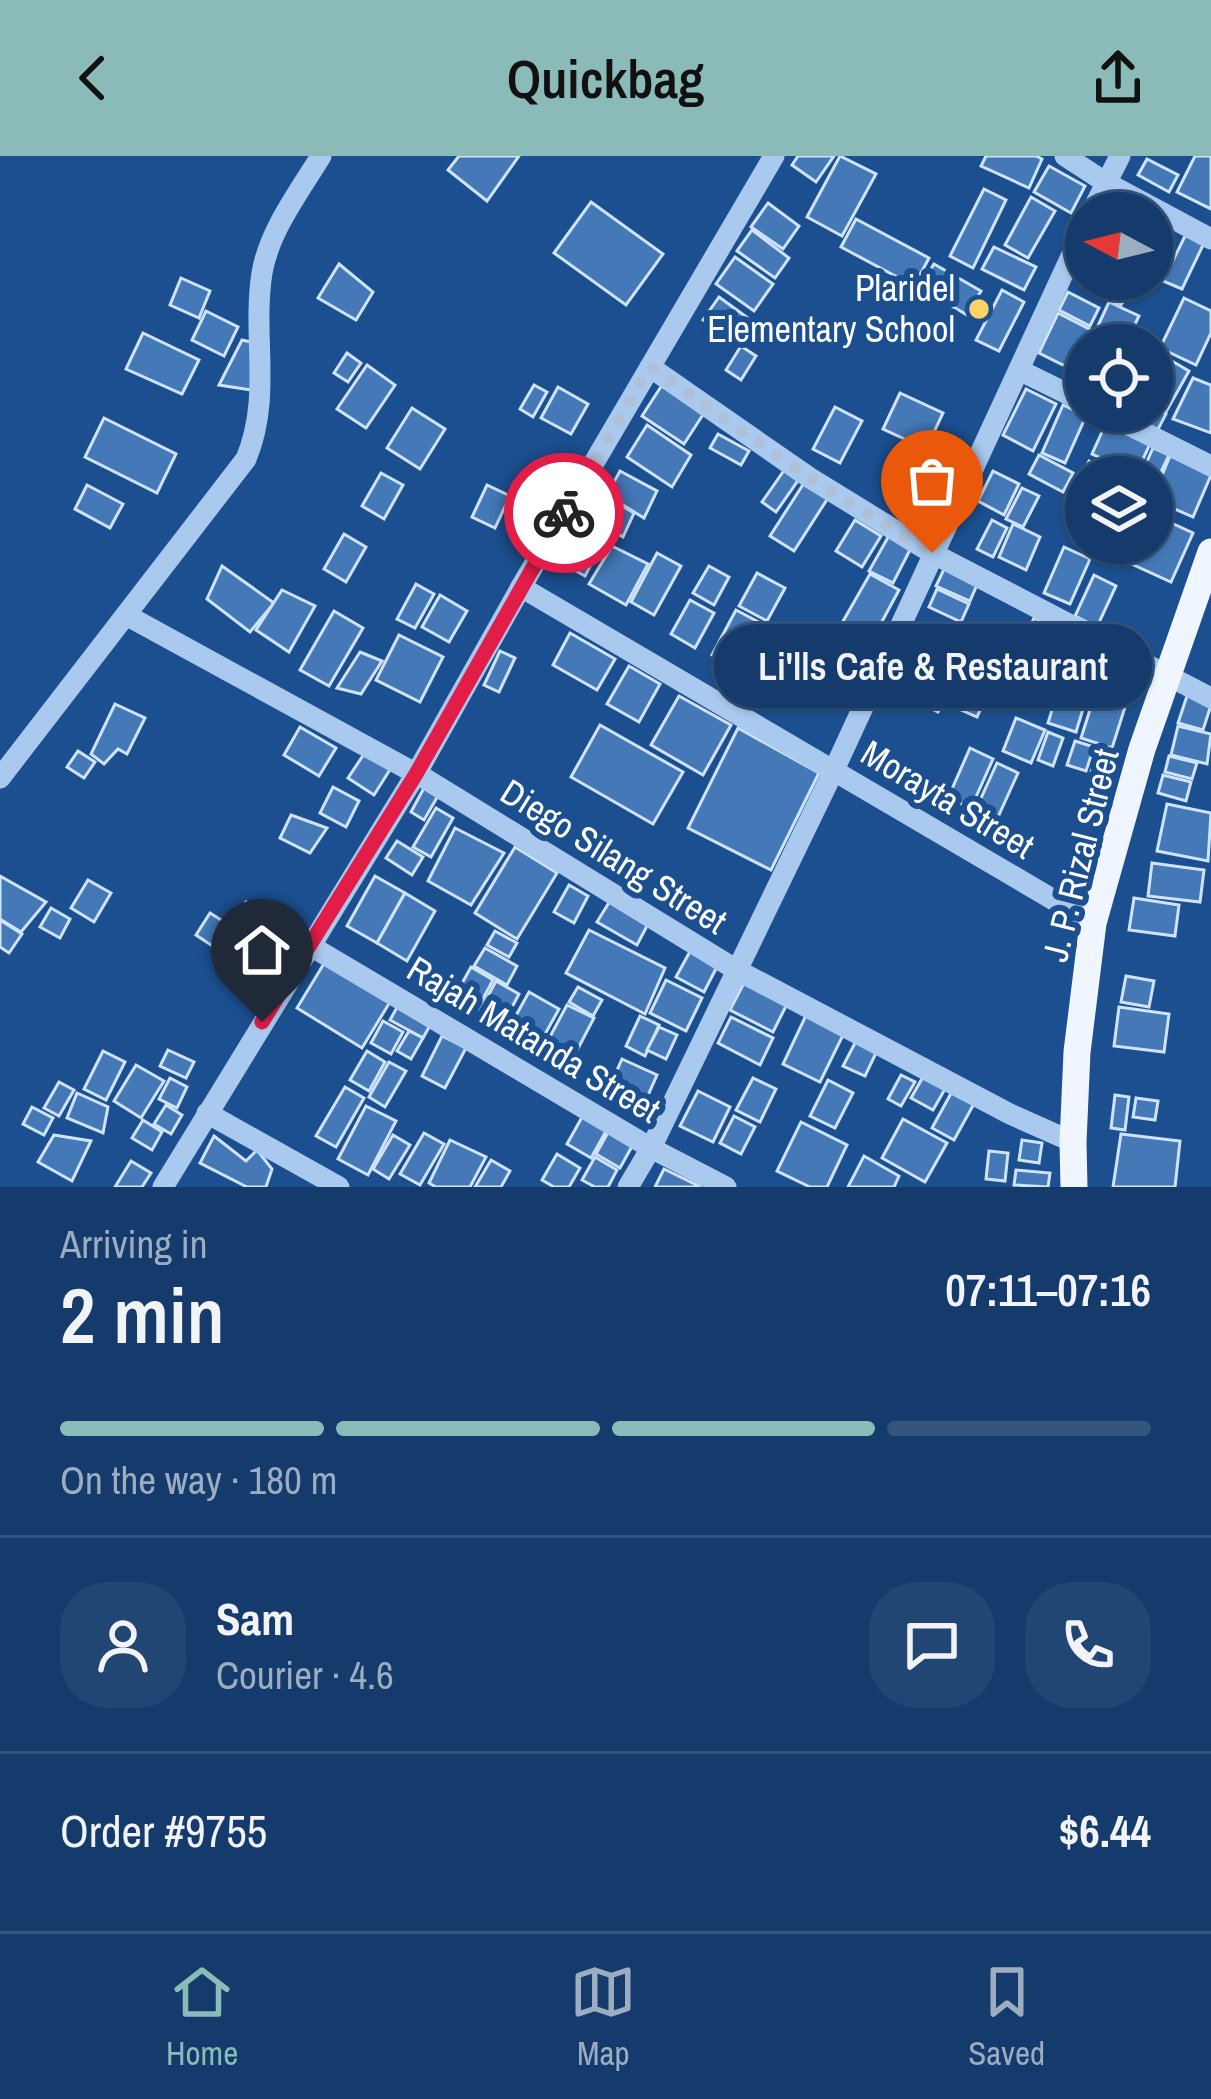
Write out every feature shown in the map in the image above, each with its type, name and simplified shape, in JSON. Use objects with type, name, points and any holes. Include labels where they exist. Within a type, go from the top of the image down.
[{"type":"main road","name":"J. P. Rizal Street","points":[[1074,1187],[1077,1052],[1093,923],[1142,748],[1211,552]]},
{"type":"street","points":[[0,778],[246,459],[261,410],[263,267],[286,212],[321,156]]},
{"type":"street","points":[[163,1187],[416,774],[774,156]]},
{"type":"street","points":[[1065,156],[1211,239]]},
{"type":"street","points":[[1100,192],[1120,156]]},
{"type":"street","points":[[628,1187],[834,770],[1065,270]]},
{"type":"street","points":[[650,367],[810,478],[932,553],[1211,698]]},
{"type":"street","points":[[1019,370],[1065,393]]},
{"type":"street","points":[[1143,432],[1211,466]]},
{"type":"street","name":"Morayta Street","points":[[521,587],[1093,923]]},
{"type":"street","name":"Diego Silang Street","points":[[126,615],[416,774],[735,970],[1010,1114],[1073,1142]]},
{"type":"street","name":"Rajah Matanda Street","points":[[309,945],[651,1148],[726,1187]]},
{"type":"street","points":[[207,1113],[339,1187]]},
{"type":"building","points":[[459,156],[519,156],[487,201],[448,170]]},
{"type":"building","points":[[798,156],[834,156],[816,182],[792,165]]},
{"type":"building","points":[[840,156],[876,174],[842,236],[807,217]]},
{"type":"building","points":[[986,156],[1042,159],[1029,188],[981,166]]},
{"type":"building","points":[[1195,156],[1211,156],[1211,209],[1177,192]]},
{"type":"building","points":[[1147,159],[1178,175],[1169,192],[1138,175]]},
{"type":"building","points":[[1049,166],[1085,186],[1082,192],[1065,192],[1065,210],[1034,192]]},
{"type":"building","points":[[984,189],[1006,200],[973,268],[950,256]]},
{"type":"building","points":[[1031,197],[1055,211],[1028,258],[1005,245]]},
{"type":"building","points":[[591,202],[663,254],[626,305],[554,253]]},
{"type":"building","points":[[768,203],[799,226],[783,249],[751,227]]},
{"type":"building","points":[[856,219],[929,258],[914,286],[841,247]]},
{"type":"building","points":[[752,230],[789,258],[775,278],[737,251]]},
{"type":"building","points":[[1186,234],[1204,243],[1182,289],[1173,285],[1173,261]]},
{"type":"building","points":[[994,247],[1036,267],[1024,290],[982,269]]},
{"type":"building","points":[[735,257],[773,284],[754,311],[716,284]]},
{"type":"building","points":[[339,264],[373,292],[356,320],[318,298]]},
{"type":"building","points":[[934,264],[981,291],[967,315],[920,287]]},
{"type":"building","points":[[181,278],[210,291],[199,318],[170,305]]},
{"type":"building","points":[[1002,290],[1024,302],[999,351],[976,340]]},
{"type":"building","points":[[719,297],[748,318],[732,341],[703,320]]},
{"type":"building","points":[[1065,298],[1099,308],[1091,324],[1059,310]]},
{"type":"building","points":[[1184,298],[1211,311],[1211,333],[1196,365],[1173,354],[1172,324]]},
{"type":"building","points":[[1109,302],[1139,316],[1135,324],[1099,324]]},
{"type":"building","points":[[206,311],[238,327],[224,356],[192,340]]},
{"type":"building","points":[[1058,313],[1079,324],[1065,324],[1065,366],[1039,353]]},
{"type":"building","points":[[143,333],[199,360],[182,394],[126,369]]},
{"type":"building","points":[[242,340],[260,344],[257,391],[219,385]]},
{"type":"building","points":[[741,346],[756,356],[741,380],[726,370]]},
{"type":"building","points":[[347,353],[361,363],[348,382],[334,373]]},
{"type":"building","points":[[1173,362],[1189,371],[1173,400]]},
{"type":"building","points":[[367,365],[395,385],[366,428],[337,409]]},
{"type":"building","points":[[1193,378],[1211,385],[1211,433],[1173,419]]},
{"type":"building","points":[[664,382],[706,410],[684,444],[642,416]]},
{"type":"building","points":[[534,385],[547,392],[533,417],[520,409]]},
{"type":"building","points":[[558,387],[588,404],[571,434],[541,418]]},
{"type":"building","points":[[1026,389],[1056,404],[1033,451],[1003,435]]},
{"type":"building","points":[[900,393],[943,413],[926,449],[883,429]]},
{"type":"building","points":[[1063,405],[1065,432],[1079,432],[1065,463],[1042,453]]},
{"type":"building","points":[[835,407],[862,421],[840,463],[813,449]]},
{"type":"building","points":[[412,408],[445,429],[420,469],[387,448]]},
{"type":"building","points":[[104,418],[176,454],[157,493],[85,457]]},
{"type":"building","points":[[647,425],[691,455],[672,487],[627,457]]},
{"type":"building","points":[[1102,432],[1130,432],[1151,442],[1144,456],[1092,454]]},
{"type":"building","points":[[718,434],[749,451],[741,465],[710,448]]},
{"type":"building","points":[[1039,455],[1065,469],[1065,488],[1063,492],[1029,474]]},
{"type":"building","points":[[1173,457],[1211,475],[1193,517],[1173,508]]},
{"type":"building","points":[[785,469],[799,479],[776,512],[762,502]]},
{"type":"building","points":[[620,471],[657,491],[644,518],[607,495]]},
{"type":"building","points":[[993,471],[1019,484],[1004,515],[978,501]]},
{"type":"building","points":[[381,473],[403,485],[384,519],[362,506]]},
{"type":"building","points":[[804,483],[828,498],[794,551],[770,536]]},
{"type":"building","points":[[87,485],[123,504],[110,528],[75,509]]},
{"type":"building","points":[[487,485],[510,496],[495,528],[472,517]]},
{"type":"building","points":[[1022,488],[1039,496],[1023,527],[1006,519]]},
{"type":"building","points":[[598,492],[634,513],[623,537],[585,515]]},
{"type":"building","points":[[855,520],[881,536],[862,567],[836,551]]},
{"type":"building","points":[[992,520],[1007,528],[993,557],[977,549]]},
{"type":"building","points":[[577,522],[607,538],[596,558],[566,541]]},
{"type":"building","points":[[1013,524],[1040,537],[1026,570],[999,557]]},
{"type":"building","points":[[1173,524],[1193,533],[1171,582],[1132,564],[1173,564]]},
{"type":"building","points":[[891,532],[913,544],[893,583],[869,571]]},
{"type":"building","points":[[344,534],[366,547],[346,582],[324,569]]},
{"type":"building","points":[[565,543],[594,559],[585,576],[556,560]]},
{"type":"building","points":[[612,546],[648,564],[626,605],[589,584]]},
{"type":"building","points":[[1064,547],[1065,564],[1088,564],[1070,604],[1044,593]]},
{"type":"building","points":[[657,553],[681,566],[654,615],[631,602]]},
{"type":"building","points":[[946,565],[979,580],[970,601],[936,586]]},
{"type":"building","points":[[222,566],[274,603],[250,632],[207,599]]},
{"type":"building","points":[[709,566],[729,577],[714,605],[693,593]]},
{"type":"building","points":[[757,573],[785,588],[767,621],[739,606]]},
{"type":"building","points":[[870,574],[899,590],[872,640],[842,623]]},
{"type":"building","points":[[1094,575],[1116,586],[1097,627],[1075,616]]},
{"type":"building","points":[[416,584],[434,594],[415,628],[397,619]]},
{"type":"building","points":[[937,589],[969,604],[961,622],[929,607]]},
{"type":"building","points":[[282,590],[315,606],[289,652],[256,630]]},
{"type":"building","points":[[440,595],[467,611],[449,642],[422,627]]},
{"type":"building","points":[[690,600],[714,613],[695,648],[671,634]]},
{"type":"building","points":[[736,610],[768,627],[743,672],[712,655]]},
{"type":"building","points":[[334,611],[363,628],[329,686],[300,670]]},
{"type":"building","points":[[1034,618],[1050,625],[1039,650],[1023,643]]},
{"type":"building","points":[[1052,623],[1095,642],[1077,681],[1034,662]]},
{"type":"building","points":[[570,633],[615,659],[597,690],[553,665]]},
{"type":"building","points":[[840,634],[874,649],[868,663],[834,647]]},
{"type":"building","points":[[399,635],[443,657],[420,702],[376,680]]},
{"type":"building","points":[[816,644],[837,654],[815,698],[795,687]]},
{"type":"building","points":[[500,651],[515,658],[499,692],[484,685]]},
{"type":"building","points":[[360,652],[382,661],[361,694],[337,688]]},
{"type":"building","points":[[1094,652],[1108,658],[1095,687],[1080,681]]},
{"type":"building","points":[[1113,655],[1133,664],[1122,691],[1102,682]]},
{"type":"building","points":[[845,657],[866,669],[856,687],[836,676]]},
{"type":"building","points":[[987,657],[1011,668],[999,692],[975,681]]},
{"type":"building","points":[[629,666],[660,684],[639,722],[607,704]]},
{"type":"building","points":[[911,667],[951,687],[938,712],[898,692]]},
{"type":"building","points":[[962,678],[989,691],[977,717],[950,705]]},
{"type":"building","points":[[1188,693],[1211,705],[1203,730],[1178,723]]},
{"type":"building","points":[[1095,694],[1126,704],[1112,748],[1081,738]]},
{"type":"building","points":[[679,696],[731,725],[703,775],[651,745]]},
{"type":"building","points":[[1055,700],[1083,709],[1076,732],[1048,723]]},
{"type":"building","points":[[115,704],[145,718],[127,754],[118,749],[104,764],[91,754]]},
{"type":"building","points":[[1016,718],[1045,730],[1031,763],[1003,751]]},
{"type":"building","points":[[600,725],[683,772],[653,824],[571,777]]},
{"type":"building","points":[[1178,726],[1211,734],[1207,764],[1171,755]]},
{"type":"building","points":[[300,727],[336,748],[319,776],[284,755]]},
{"type":"building","points":[[738,728],[819,773],[771,870],[688,828]]},
{"type":"building","points":[[1048,732],[1063,738],[1053,766],[1038,760]]},
{"type":"building","points":[[1075,741],[1094,747],[1086,771],[1067,765]]},
{"type":"building","points":[[970,748],[993,759],[971,808],[948,798]]},
{"type":"building","points":[[1098,749],[1117,755],[1109,781],[1090,775]]},
{"type":"building","points":[[78,751],[95,762],[84,778],[67,767]]},
{"type":"building","points":[[366,751],[391,768],[374,795],[348,778]]},
{"type":"building","points":[[1169,756],[1197,763],[1192,779],[1165,772]]},
{"type":"building","points":[[997,763],[1018,773],[993,828],[972,818]]},
{"type":"building","points":[[1163,775],[1191,782],[1186,801],[1158,793]]},
{"type":"building","points":[[425,786],[439,794],[424,820],[411,812]]},
{"type":"building","points":[[333,787],[359,801],[346,827],[320,813]]},
{"type":"building","points":[[1167,804],[1211,813],[1208,861],[1157,851]]},
{"type":"building","points":[[436,808],[453,818],[431,857],[413,847]]},
{"type":"building","points":[[291,815],[327,828],[310,853],[280,838]]},
{"type":"building","points":[[455,828],[504,853],[471,905],[428,881]]},
{"type":"building","points":[[397,841],[423,857],[412,875],[386,858]]},
{"type":"building","points":[[515,847],[557,873],[517,939],[475,913]]},
{"type":"building","points":[[1152,863],[1204,870],[1200,902],[1148,896]]},
{"type":"building","points":[[0,876],[46,902],[21,932],[0,919]]},
{"type":"building","points":[[375,876],[405,893],[377,943],[347,926]]},
{"type":"building","points":[[88,880],[111,893],[94,922],[71,908]]},
{"type":"building","points":[[569,885],[588,896],[574,923],[554,912]]},
{"type":"building","points":[[405,893],[435,911],[407,961],[377,943]]},
{"type":"building","points":[[1134,898],[1179,905],[1175,936],[1129,930]]},
{"type":"building","points":[[610,901],[649,922],[637,945],[597,922]]},
{"type":"building","points":[[246,902],[285,923],[262,961],[226,938]]},
{"type":"building","points":[[51,908],[70,919],[60,938],[40,927]]},
{"type":"building","points":[[210,913],[229,925],[214,947],[196,935]]},
{"type":"building","points":[[0,920],[22,934],[9,953],[0,947]]},
{"type":"building","points":[[589,930],[665,968],[645,1014],[566,973]]},
{"type":"building","points":[[495,931],[517,943],[509,957],[487,945]]},
{"type":"building","points":[[693,946],[720,961],[704,992],[676,977]]},
{"type":"building","points":[[485,948],[517,966],[507,985],[474,966]]},
{"type":"building","points":[[328,957],[393,997],[362,1048],[297,1008]]},
{"type":"building","points":[[471,967],[493,980],[478,1008],[455,996]]},
{"type":"building","points":[[1126,976],[1154,981],[1149,1007],[1121,1002]]},
{"type":"building","points":[[746,979],[789,1000],[773,1032],[730,1010]]},
{"type":"building","points":[[666,980],[702,998],[686,1031],[650,1013]]},
{"type":"building","points":[[496,981],[519,994],[503,1024],[480,1011]]},
{"type":"building","points":[[578,987],[602,1000],[593,1016],[569,1002]]},
{"type":"building","points":[[529,992],[559,1009],[539,1045],[509,1028]]},
{"type":"building","points":[[400,1002],[433,1020],[423,1038],[390,1020]]},
{"type":"building","points":[[567,1005],[594,1018],[572,1060],[545,1046]]},
{"type":"building","points":[[1119,1007],[1169,1014],[1164,1052],[1114,1046]]},
{"type":"building","points":[[809,1009],[847,1027],[820,1082],[783,1064]]},
{"type":"building","points":[[640,1016],[659,1025],[645,1056],[626,1046]]},
{"type":"building","points":[[731,1017],[773,1038],[760,1065],[718,1043]]},
{"type":"building","points":[[383,1021],[403,1032],[391,1054],[371,1043]]},
{"type":"building","points":[[659,1027],[677,1035],[666,1059],[647,1050]]},
{"type":"building","points":[[409,1031],[423,1038],[411,1059],[397,1051]]},
{"type":"building","points":[[442,1036],[466,1048],[445,1088],[422,1076]]},
{"type":"building","points":[[856,1041],[877,1051],[865,1076],[843,1066]]},
{"type":"building","points":[[168,1050],[194,1062],[186,1078],[160,1066]]},
{"type":"building","points":[[103,1051],[125,1062],[106,1100],[84,1089]]},
{"type":"building","points":[[367,1051],[385,1062],[369,1091],[350,1080]]},
{"type":"building","points":[[622,1059],[657,1075],[645,1102],[610,1086]]},
{"type":"building","points":[[389,1062],[406,1071],[385,1107],[369,1097]]},
{"type":"building","points":[[136,1065],[164,1081],[141,1118],[114,1101]]},
{"type":"building","points":[[927,1070],[949,1082],[933,1110],[911,1098]]},
{"type":"building","points":[[901,1075],[915,1082],[901,1106],[888,1099]]},
{"type":"building","points":[[170,1078],[187,1087],[177,1108],[159,1099]]},
{"type":"building","points":[[753,1078],[776,1089],[760,1122],[736,1110]]},
{"type":"building","points":[[828,1080],[853,1093],[835,1128],[810,1116]]},
{"type":"building","points":[[59,1082],[74,1090],[59,1116],[44,1108]]},
{"type":"building","points":[[345,1087],[364,1098],[336,1147],[316,1136]]},
{"type":"building","points":[[954,1088],[976,1100],[954,1140],[932,1128]]},
{"type":"building","points":[[698,1091],[730,1107],[713,1142],[680,1126]]},
{"type":"building","points":[[77,1093],[108,1107],[103,1133],[67,1118]]},
{"type":"building","points":[[1115,1095],[1129,1097],[1125,1130],[1111,1128]]},
{"type":"building","points":[[1136,1098],[1158,1101],[1155,1120],[1133,1117]]},
{"type":"building","points":[[166,1105],[182,1115],[171,1134],[154,1124]]},
{"type":"building","points":[[366,1106],[396,1121],[368,1175],[338,1159]]},
{"type":"building","points":[[32,1107],[53,1118],[44,1135],[23,1124]]},
{"type":"building","points":[[586,1110],[610,1124],[591,1158],[567,1144]]},
{"type":"building","points":[[734,1116],[755,1127],[741,1154],[720,1143]]},
{"type":"building","points":[[903,1119],[947,1143],[925,1182],[882,1158]]},
{"type":"building","points":[[143,1120],[162,1132],[152,1150],[132,1138]]},
{"type":"building","points":[[801,1122],[847,1145],[827,1187],[810,1187],[777,1171]]},
{"type":"building","points":[[611,1127],[635,1141],[620,1168],[596,1154]]},
{"type":"building","points":[[424,1133],[444,1144],[420,1185],[400,1174]]},
{"type":"building","points":[[1121,1134],[1180,1141],[1175,1187],[1113,1187]]},
{"type":"building","points":[[54,1135],[91,1141],[72,1181],[38,1162]]},
{"type":"building","points":[[393,1135],[410,1145],[389,1179],[373,1169]]},
{"type":"building","points":[[214,1136],[246,1161],[257,1150],[272,1169],[266,1187],[247,1187],[200,1163]]},
{"type":"building","points":[[450,1140],[486,1157],[470,1187],[429,1183]]},
{"type":"building","points":[[1022,1140],[1042,1143],[1039,1163],[1019,1160]]},
{"type":"building","points":[[989,1151],[1008,1153],[1005,1181],[986,1179]]},
{"type":"building","points":[[557,1154],[580,1168],[569,1187],[554,1187],[542,1180]]},
{"type":"building","points":[[864,1156],[899,1176],[894,1187],[848,1187]]},
{"type":"building","points":[[595,1157],[617,1170],[608,1187],[582,1180]]},
{"type":"building","points":[[491,1160],[510,1171],[501,1187],[475,1187]]},
{"type":"building","points":[[131,1161],[151,1173],[142,1187],[115,1187]]},
{"type":"building","points":[[664,1169],[701,1187],[655,1187]]},
{"type":"building","points":[[1016,1170],[1050,1173],[1048,1187],[1014,1185]]},
{"type":"way so far","points":[[564,513],[650,367],[810,478],[932,553]]},
{"type":"place","name":"Plaridel Elementary School","points":[[979,309]]},
{"type":"place","name":"Li'lls Cafe & Restaurant","points":[[932,553]]},
{"type":"route","points":[[262,1022],[416,774],[564,513]]}]
